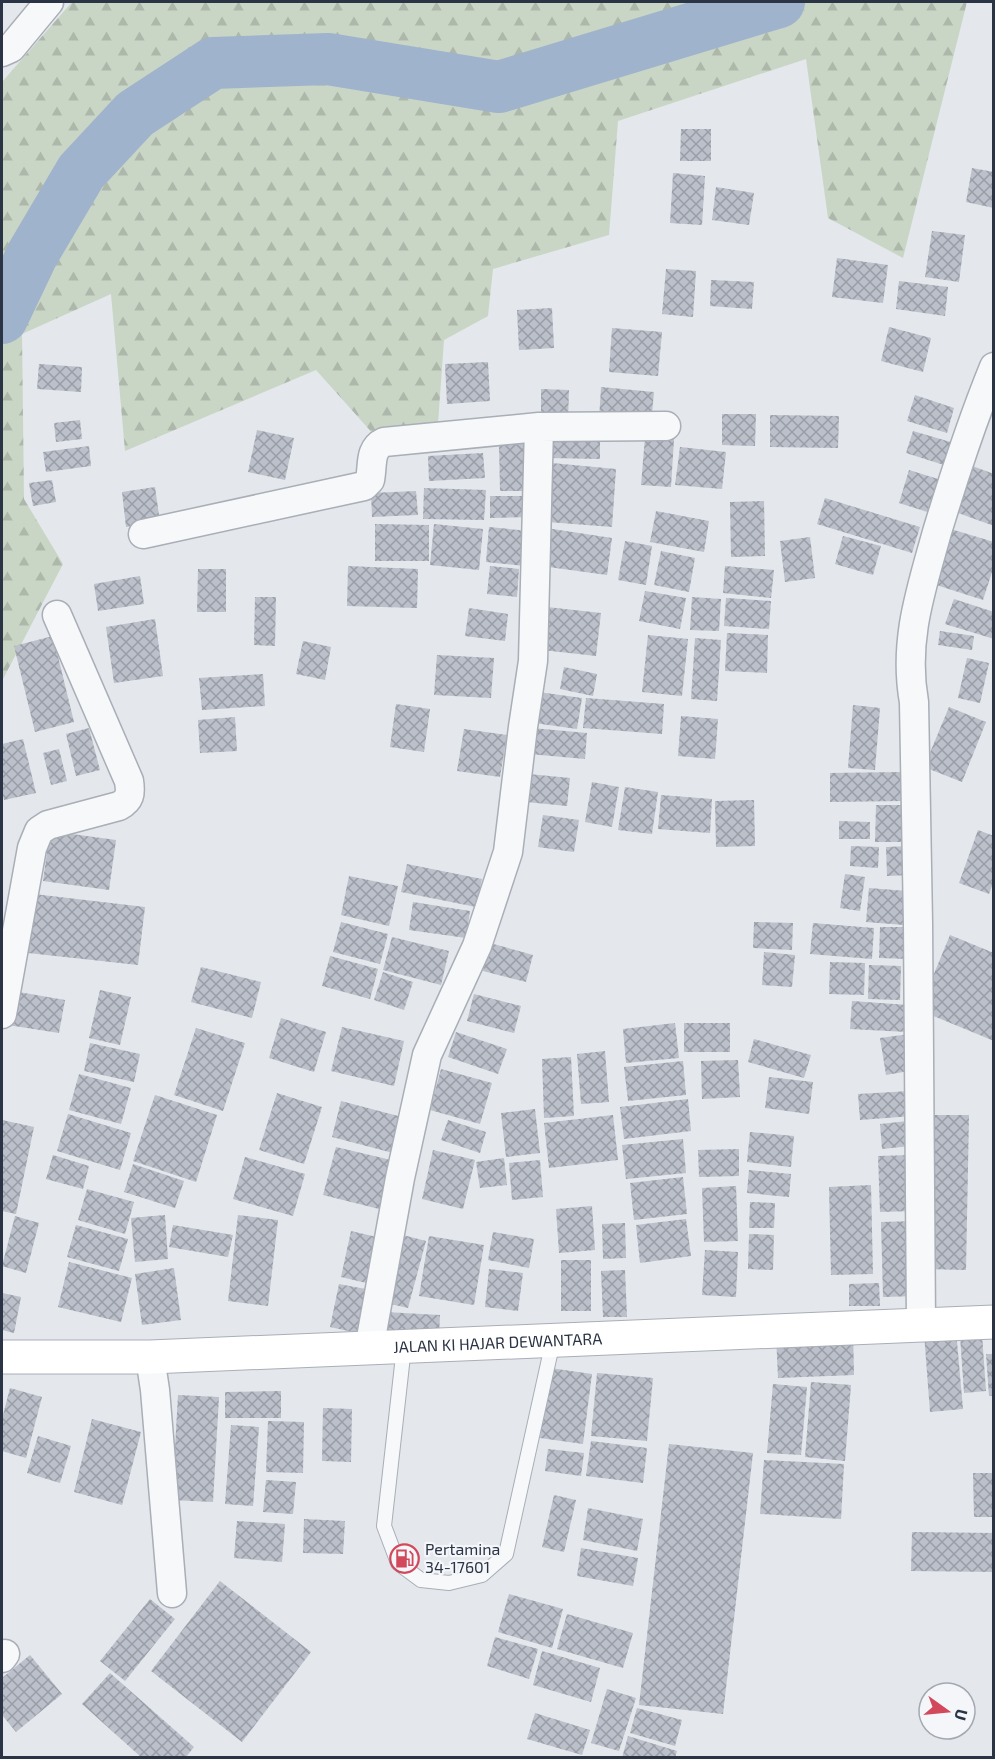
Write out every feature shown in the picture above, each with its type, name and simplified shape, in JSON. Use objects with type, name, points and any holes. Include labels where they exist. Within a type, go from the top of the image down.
[{"type":"main road","name":"JALAN KI HAJAR DEWANTARA","points":[[2,1357],[150,1358],[993,1322]]},
{"type":"street","points":[[2,52],[11,48],[49,2]]},
{"type":"street","points":[[921,1324],[918,923],[914,712],[909,678],[910,644],[915,607],[946,501],[993,367]]},
{"type":"street","points":[[143,534],[363,486],[370,480],[373,453],[377,445],[384,442],[539,427],[666,426]]},
{"type":"street","points":[[369,1349],[398,1189],[427,1055],[477,946],[508,852],[533,661],[539,427]]},
{"type":"street","points":[[2,1014],[32,848],[39,831],[48,825],[119,806],[126,802],[131,793],[129,781],[57,615]]},
{"type":"street","points":[[150,1358],[155,1390],[172,1593]]},
{"type":"lane","points":[[404,1347],[384,1526],[398,1563],[421,1580],[449,1583],[482,1575],[506,1554],[553,1341]]},
{"type":"green space","points":[[72,2],[967,2],[903,258],[828,218],[806,59],[618,121],[609,235],[493,269],[488,316],[444,340],[436,451],[392,455],[316,370],[125,451],[111,294],[22,334],[24,499],[63,564],[2,681],[2,82]]},
{"type":"building","points":[[681,129],[711,129],[711,161],[680,161]]},
{"type":"building","points":[[972,168],[994,172],[994,208],[966,202]]},
{"type":"building","points":[[673,173],[705,176],[702,225],[670,223]]},
{"type":"building","points":[[716,187],[754,193],[749,225],[712,220]]},
{"type":"building","points":[[932,231],[965,235],[959,282],[925,277]]},
{"type":"building","points":[[837,258],[888,265],[883,303],[832,297]]},
{"type":"building","points":[[666,269],[696,271],[693,317],[662,314]]},
{"type":"building","points":[[711,280],[754,282],[752,309],[710,306]]},
{"type":"building","points":[[899,281],[948,287],[945,316],[896,309]]},
{"type":"building","points":[[552,308],[554,348],[519,350],[517,310]]},
{"type":"building","points":[[889,327],[931,338],[923,372],[881,361]]},
{"type":"building","points":[[612,328],[662,332],[658,376],[609,372]]},
{"type":"building","points":[[488,362],[490,401],[447,404],[445,364]]},
{"type":"building","points":[[39,364],[82,367],[81,392],[37,389]]},
{"type":"building","points":[[601,387],[654,392],[651,424],[599,420]]},
{"type":"building","points":[[541,389],[569,390],[568,422],[541,422]]},
{"type":"building","points":[[915,395],[954,408],[947,433],[907,421]]},
{"type":"building","points":[[722,414],[756,414],[755,446],[722,445]]},
{"type":"building","points":[[770,415],[839,416],[838,448],[770,447]]},
{"type":"building","points":[[80,420],[82,439],[56,442],[54,423]]},
{"type":"building","points":[[257,430],[294,438],[285,480],[248,472]]},
{"type":"building","points":[[913,431],[954,443],[947,466],[906,453]]},
{"type":"building","points":[[549,435],[600,435],[600,459],[549,458]]},
{"type":"building","points":[[645,437],[674,439],[671,487],[641,485]]},
{"type":"building","points":[[524,443],[525,491],[500,491],[499,444]]},
{"type":"building","points":[[89,446],[91,466],[46,472],[43,452]]},
{"type":"building","points":[[680,447],[726,452],[722,489],[675,485]]},
{"type":"building","points":[[483,453],[485,478],[429,481],[428,456]]},
{"type":"building","points":[[552,463],[616,469],[612,527],[548,522]]},
{"type":"building","points":[[967,464],[994,474],[994,526],[950,510]]},
{"type":"building","points":[[909,470],[951,483],[940,516],[899,503]]},
{"type":"building","points":[[52,480],[56,502],[33,506],[29,483]]},
{"type":"building","points":[[155,487],[160,522],[126,527],[122,492]]},
{"type":"building","points":[[424,488],[486,490],[484,520],[423,519]]},
{"type":"building","points":[[416,491],[418,515],[372,517],[371,493]]},
{"type":"building","points":[[490,496],[530,496],[530,517],[490,518]]},
{"type":"building","points":[[825,498],[920,527],[912,553],[817,524]]},
{"type":"building","points":[[764,501],[765,556],[731,557],[730,502]]},
{"type":"building","points":[[656,511],[709,521],[704,552],[650,542]]},
{"type":"building","points":[[375,524],[429,525],[429,561],[375,561]]},
{"type":"building","points":[[434,524],[483,529],[479,570],[430,565]]},
{"type":"building","points":[[489,527],[529,531],[526,566],[486,562]]},
{"type":"building","points":[[944,527],[994,542],[994,566],[983,600],[927,582]]},
{"type":"building","points":[[546,528],[612,538],[607,575],[541,566]]},
{"type":"building","points":[[843,536],[881,546],[873,575],[835,564]]},
{"type":"building","points":[[810,537],[815,578],[785,582],[780,541]]},
{"type":"building","points":[[625,541],[652,546],[646,585],[618,580]]},
{"type":"building","points":[[661,551],[695,558],[689,592],[654,585]]},
{"type":"building","points":[[348,566],[418,569],[417,608],[347,606]]},
{"type":"building","points":[[490,566],[519,569],[517,597],[487,594]]},
{"type":"building","points":[[725,566],[774,570],[771,598],[723,593]]},
{"type":"building","points":[[198,569],[226,569],[226,612],[197,612]]},
{"type":"building","points":[[140,576],[144,604],[98,611],[94,584]]},
{"type":"building","points":[[645,591],[686,598],[680,629],[639,621]]},
{"type":"building","points":[[255,597],[276,597],[275,646],[254,645]]},
{"type":"building","points":[[692,597],[721,599],[719,631],[690,630]]},
{"type":"building","points":[[726,598],[771,601],[769,629],[724,626]]},
{"type":"building","points":[[954,599],[994,612],[994,639],[945,624]]},
{"type":"building","points":[[547,607],[601,613],[596,656],[542,650]]},
{"type":"building","points":[[469,608],[508,614],[505,641],[465,636]]},
{"type":"building","points":[[155,619],[163,676],[114,683],[106,627]]},
{"type":"building","points":[[940,631],[974,636],[972,650],[938,645]]},
{"type":"building","points":[[727,633],[768,635],[767,673],[725,671]]},
{"type":"building","points":[[648,635],[688,639],[682,696],[642,692]]},
{"type":"building","points":[[53,636],[74,722],[35,732],[14,646]]},
{"type":"building","points":[[695,638],[721,640],[717,701],[691,699]]},
{"type":"building","points":[[303,641],[331,647],[325,680],[296,674]]},
{"type":"building","points":[[437,655],[494,658],[491,698],[434,695]]},
{"type":"building","points":[[967,658],[989,663],[980,703],[958,698]]},
{"type":"building","points":[[564,667],[597,674],[593,696],[560,689]]},
{"type":"building","points":[[263,674],[265,706],[202,710],[199,678]]},
{"type":"building","points":[[531,691],[582,698],[577,729],[527,722]]},
{"type":"building","points":[[586,698],[664,704],[662,734],[583,728]]},
{"type":"building","points":[[396,704],[430,709],[424,752],[390,747]]},
{"type":"building","points":[[853,705],[880,708],[875,770],[848,768]]},
{"type":"building","points":[[949,707],[986,722],[962,782],[924,767]]},
{"type":"building","points":[[681,716],[718,719],[715,759],[678,756]]},
{"type":"building","points":[[235,717],[237,751],[200,753],[198,720]]},
{"type":"building","points":[[89,728],[100,770],[76,776],[66,734]]},
{"type":"building","points":[[532,728],[587,733],[585,759],[529,754]]},
{"type":"building","points":[[464,729],[507,735],[500,777],[457,771]]},
{"type":"building","points":[[23,739],[36,793],[4,800],[2,744]]},
{"type":"building","points":[[59,749],[67,781],[51,785],[43,753]]},
{"type":"building","points":[[903,772],[903,801],[830,802],[830,773]]},
{"type":"building","points":[[529,774],[570,778],[567,806],[526,802]]},
{"type":"building","points":[[592,782],[619,787],[612,827],[585,822]]},
{"type":"building","points":[[625,787],[658,792],[652,834],[618,830]]},
{"type":"building","points":[[661,795],[712,799],[710,833],[658,829]]},
{"type":"building","points":[[754,800],[755,846],[716,847],[715,801]]},
{"type":"building","points":[[876,805],[905,805],[905,842],[875,842]]},
{"type":"building","points":[[543,815],[579,820],[574,852],[538,847]]},
{"type":"building","points":[[839,821],[870,822],[870,839],[839,839]]},
{"type":"building","points":[[978,830],[994,836],[994,881],[989,894],[959,883]]},
{"type":"building","points":[[50,831],[116,840],[109,890],[43,881]]},
{"type":"building","points":[[851,846],[879,847],[878,868],[850,866]]},
{"type":"building","points":[[910,846],[911,875],[887,876],[886,847]]},
{"type":"building","points":[[407,864],[482,879],[476,907],[401,892]]},
{"type":"building","points":[[845,874],[865,877],[860,911],[840,908]]},
{"type":"building","points":[[349,876],[398,886],[389,926],[341,915]]},
{"type":"building","points":[[869,888],[907,891],[904,925],[866,922]]},
{"type":"building","points":[[34,894],[145,907],[138,965],[28,953]]},
{"type":"building","points":[[413,902],[470,911],[466,938],[409,930]]},
{"type":"building","points":[[341,922],[388,934],[380,964],[333,952]]},
{"type":"building","points":[[754,922],[793,923],[792,950],[753,948]]},
{"type":"building","points":[[813,923],[874,928],[872,959],[810,954]]},
{"type":"building","points":[[880,927],[908,927],[908,959],[879,958]]},
{"type":"building","points":[[950,935],[994,953],[994,1041],[919,1010]]},
{"type":"building","points":[[392,937],[449,951],[441,985],[383,970]]},
{"type":"building","points":[[490,943],[533,955],[526,982],[483,971]]},
{"type":"building","points":[[764,952],[795,955],[792,987],[762,985]]},
{"type":"building","points":[[330,956],[378,969],[370,999],[322,986]]},
{"type":"building","points":[[830,962],[865,963],[864,995],[829,994]]},
{"type":"building","points":[[869,965],[901,966],[900,1000],[868,999]]},
{"type":"building","points":[[201,967],[261,982],[252,1018],[191,1002]]},
{"type":"building","points":[[383,972],[413,982],[404,1010],[374,1000]]},
{"type":"building","points":[[100,990],[131,997],[120,1045],[89,1038]]},
{"type":"building","points":[[13,991],[65,1000],[59,1033],[8,1025]]},
{"type":"building","points":[[474,994],[521,1006],[514,1033],[467,1021]]},
{"type":"building","points":[[852,1001],[908,1005],[907,1032],[850,1029]]},
{"type":"building","points":[[281,1018],[326,1032],[314,1072],[269,1058]]},
{"type":"building","points":[[675,1023],[679,1058],[626,1063],[623,1029]]},
{"type":"building","points":[[684,1023],[730,1023],[730,1052],[684,1052]]},
{"type":"building","points":[[342,1027],[404,1041],[394,1086],[331,1071]]},
{"type":"building","points":[[196,1028],[245,1043],[223,1111],[174,1095]]},
{"type":"building","points":[[456,1032],[507,1049],[498,1074],[448,1057]]},
{"type":"building","points":[[910,1034],[915,1070],[886,1075],[880,1038]]},
{"type":"building","points":[[754,1039],[811,1055],[804,1078],[748,1062]]},
{"type":"building","points":[[90,1043],[140,1054],[134,1082],[84,1071]]},
{"type":"building","points":[[605,1051],[609,1102],[581,1104],[577,1054]]},
{"type":"building","points":[[571,1057],[574,1116],[544,1118],[542,1059]]},
{"type":"building","points":[[738,1060],[740,1097],[702,1099],[701,1061]]},
{"type":"building","points":[[683,1061],[686,1095],[628,1101],[624,1067]]},
{"type":"building","points":[[441,1069],[492,1083],[480,1124],[430,1110]]},
{"type":"building","points":[[79,1074],[131,1088],[121,1124],[69,1110]]},
{"type":"building","points":[[769,1077],[813,1082],[809,1114],[765,1108]]},
{"type":"building","points":[[910,1091],[912,1116],[860,1120],[858,1094]]},
{"type":"building","points":[[277,1093],[322,1107],[304,1164],[259,1150]]},
{"type":"building","points":[[155,1095],[217,1115],[196,1182],[133,1161]]},
{"type":"building","points":[[688,1099],[691,1131],[624,1139],[620,1107]]},
{"type":"building","points":[[341,1101],[402,1117],[393,1153],[332,1137]]},
{"type":"building","points":[[535,1109],[540,1153],[506,1157],[501,1113]]},
{"type":"building","points":[[68,1114],[131,1133],[120,1170],[57,1151]]},
{"type":"building","points":[[613,1115],[618,1160],[549,1168],[544,1123]]},
{"type":"building","points":[[926,1115],[969,1115],[966,1270],[924,1269]]},
{"type":"building","points":[[2,1120],[34,1127],[16,1214],[2,1211]]},
{"type":"building","points":[[448,1120],[486,1132],[480,1153],[441,1140]]},
{"type":"building","points":[[917,1120],[920,1145],[882,1149],[880,1124]]},
{"type":"building","points":[[750,1132],[794,1136],[791,1167],[747,1162]]},
{"type":"building","points":[[683,1139],[686,1173],[626,1179],[622,1145]]},
{"type":"building","points":[[336,1147],[391,1160],[379,1209],[323,1195]]},
{"type":"building","points":[[739,1149],[739,1176],[699,1177],[698,1150]]},
{"type":"building","points":[[433,1150],[475,1160],[463,1209],[422,1199]]},
{"type":"building","points":[[53,1155],[89,1166],[83,1189],[46,1179]]},
{"type":"building","points":[[912,1155],[914,1211],[880,1212],[878,1156]]},
{"type":"building","points":[[245,1157],[305,1174],[293,1216],[233,1199]]},
{"type":"building","points":[[504,1158],[507,1185],[480,1188],[476,1162]]},
{"type":"building","points":[[540,1160],[543,1197],[512,1200],[509,1163]]},
{"type":"building","points":[[133,1164],[184,1181],[175,1208],[124,1192]]},
{"type":"building","points":[[749,1170],[791,1174],[789,1197],[747,1193]]},
{"type":"building","points":[[683,1177],[687,1214],[634,1220],[630,1183]]},
{"type":"building","points":[[871,1185],[873,1274],[831,1275],[829,1187]]},
{"type":"building","points":[[736,1186],[738,1241],[704,1242],[702,1188]]},
{"type":"building","points":[[87,1189],[134,1202],[125,1234],[78,1220]]},
{"type":"building","points":[[750,1202],[775,1203],[774,1228],[749,1228]]},
{"type":"building","points":[[592,1206],[595,1250],[559,1253],[556,1209]]},
{"type":"building","points":[[165,1215],[168,1259],[135,1262],[131,1218]]},
{"type":"building","points":[[238,1215],[278,1220],[268,1306],[228,1301]]},
{"type":"building","points":[[15,1216],[39,1223],[26,1273],[2,1266]]},
{"type":"building","points":[[686,1219],[691,1256],[640,1263],[636,1225]]},
{"type":"building","points":[[916,1221],[918,1296],[883,1297],[881,1222]]},
{"type":"building","points":[[625,1223],[626,1258],[603,1259],[602,1224]]},
{"type":"building","points":[[76,1225],[128,1239],[119,1271],[67,1257]]},
{"type":"building","points":[[173,1225],[233,1235],[228,1257],[169,1247]]},
{"type":"building","points":[[351,1231],[385,1239],[375,1285],[341,1277]]},
{"type":"building","points":[[493,1232],[534,1239],[529,1268],[488,1260]]},
{"type":"building","points":[[749,1234],[774,1235],[773,1270],[748,1269]]},
{"type":"building","points":[[403,1235],[426,1241],[408,1308],[386,1303]]},
{"type":"building","points":[[429,1236],[484,1245],[474,1305],[419,1296]]},
{"type":"building","points":[[705,1250],[738,1252],[736,1297],[702,1295]]},
{"type":"building","points":[[561,1260],[591,1260],[591,1311],[561,1311]]},
{"type":"building","points":[[69,1262],[132,1278],[121,1322],[58,1307]]},
{"type":"building","points":[[174,1268],[181,1320],[142,1325],[135,1274]]},
{"type":"building","points":[[489,1269],[523,1273],[518,1311],[485,1307]]},
{"type":"building","points":[[625,1270],[627,1317],[603,1317],[601,1271]]},
{"type":"building","points":[[879,1283],[880,1306],[849,1306],[849,1284]]},
{"type":"building","points":[[339,1284],[371,1290],[362,1334],[330,1327]]},
{"type":"building","points":[[2,1293],[21,1297],[14,1333],[2,1330]]},
{"type":"building","points":[[385,1312],[440,1315],[439,1337],[384,1334]]},
{"type":"building","points":[[956,1330],[963,1409],[930,1412],[924,1333]]},
{"type":"building","points":[[853,1331],[854,1375],[778,1378],[776,1335]]},
{"type":"building","points":[[982,1334],[986,1391],[964,1393],[960,1336]]},
{"type":"building","points":[[986,1354],[994,1354],[994,1396],[989,1396]]},
{"type":"building","points":[[550,1368],[592,1374],[583,1444],[540,1438]]},
{"type":"building","points":[[597,1373],[653,1378],[647,1441],[591,1436]]},
{"type":"building","points":[[811,1382],[851,1385],[845,1461],[805,1457]]},
{"type":"building","points":[[773,1384],[807,1387],[801,1455],[767,1453]]},
{"type":"building","points":[[10,1388],[42,1397],[26,1458],[2,1451],[2,1419]]},
{"type":"building","points":[[281,1391],[281,1418],[225,1418],[225,1392]]},
{"type":"building","points":[[178,1395],[219,1397],[213,1502],[172,1500]]},
{"type":"building","points":[[323,1408],[352,1409],[351,1462],[322,1461]]},
{"type":"building","points":[[92,1419],[141,1432],[122,1505],[74,1492]]},
{"type":"building","points":[[268,1421],[304,1422],[303,1473],[266,1472]]},
{"type":"building","points":[[231,1425],[259,1427],[253,1506],[225,1504]]},
{"type":"building","points":[[38,1436],[71,1446],[60,1483],[27,1473]]},
{"type":"building","points":[[591,1441],[647,1448],[643,1483],[586,1476]]},
{"type":"building","points":[[669,1444],[753,1453],[723,1714],[639,1705]]},
{"type":"building","points":[[548,1449],[584,1453],[581,1476],[545,1471]]},
{"type":"building","points":[[764,1460],[844,1464],[841,1519],[760,1514]]},
{"type":"building","points":[[973,1473],[994,1473],[994,1517],[974,1517]]},
{"type":"building","points":[[266,1480],[296,1482],[293,1514],[263,1512]]},
{"type":"building","points":[[554,1495],[576,1500],[564,1552],[542,1547]]},
{"type":"building","points":[[588,1508],[643,1519],[637,1551],[583,1540]]},
{"type":"building","points":[[304,1519],[345,1521],[343,1554],[303,1553]]},
{"type":"building","points":[[237,1521],[285,1524],[282,1562],[234,1558]]},
{"type":"building","points":[[912,1532],[994,1533],[994,1572],[911,1571]]},
{"type":"building","points":[[581,1548],[638,1558],[633,1586],[577,1576]]},
{"type":"building","points":[[220,1581],[311,1652],[242,1742],[151,1671]]},
{"type":"building","points":[[509,1594],[563,1609],[552,1648],[498,1632]]},
{"type":"building","points":[[150,1599],[175,1619],[125,1681],[100,1661]]},
{"type":"building","points":[[567,1614],[633,1633],[623,1668],[557,1649]]},
{"type":"building","points":[[495,1637],[538,1649],[529,1679],[487,1666]]},
{"type":"building","points":[[542,1651],[600,1668],[591,1702],[533,1685]]},
{"type":"building","points":[[30,1655],[62,1694],[16,1732],[2,1715],[2,1678]]},
{"type":"building","points":[[110,1673],[194,1747],[185,1758],[142,1758],[82,1704]]},
{"type":"building","points":[[607,1689],[636,1698],[619,1751],[591,1743]]},
{"type":"building","points":[[637,1708],[682,1720],[675,1746],[630,1733]]},
{"type":"building","points":[[535,1713],[590,1730],[582,1755],[527,1739]]},
{"type":"building","points":[[628,1736],[677,1751],[675,1758],[622,1758]]},
{"type":"waterway","points":[[2,318],[32,255],[81,172],[135,114],[213,63],[328,59],[499,87],[779,2]]},
{"type":"place","name":"Pertamina 34-17601","points":[[404,1558]]}]
